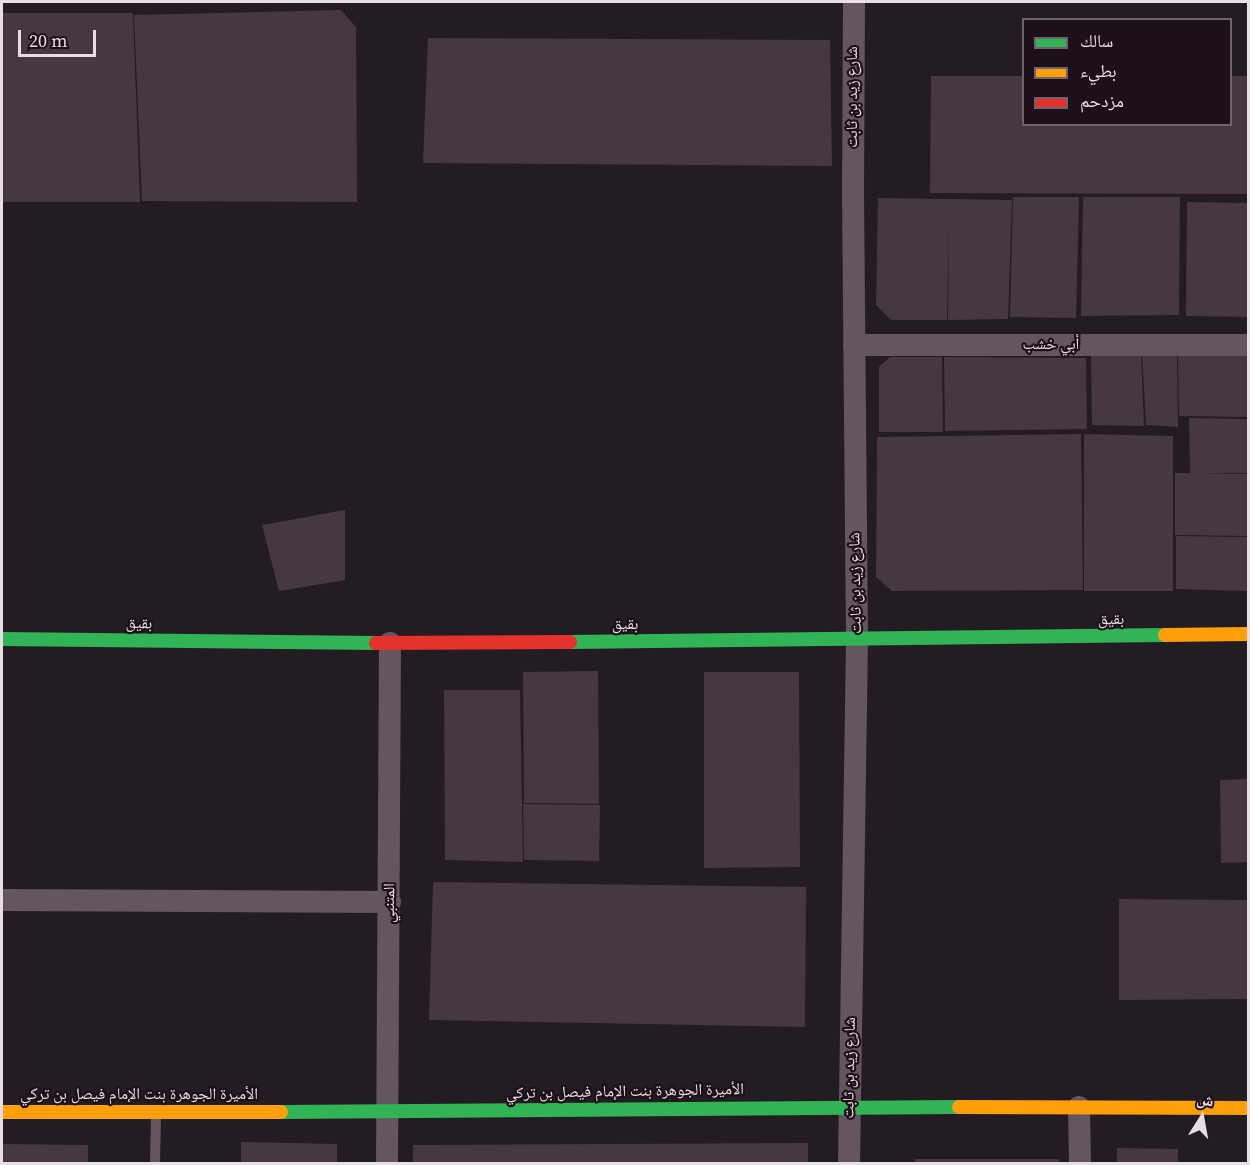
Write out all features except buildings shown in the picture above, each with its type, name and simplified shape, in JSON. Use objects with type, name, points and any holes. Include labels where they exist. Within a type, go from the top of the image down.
[{"type":"street","name":"شارع زيد بن ثابت","points":[[849,1164],[857,640],[854,2]]},
{"type":"street","name":"أبي خشب","points":[[854,345],[1248,345]]},
{"type":"street","name":"بقيق","points":[[2,639],[390,643],[857,640],[1248,634]]},
{"type":"street","name":"المتنبي","points":[[387,1164],[390,643]]},
{"type":"street","points":[[2,900],[390,902]]},
{"type":"street","name":"الأميرة الجوهرة بنت الإمام فيصل بن تركي","points":[[2,1112],[156,1113],[850,1106],[1248,1108]]},
{"type":"street","points":[[1079,1107],[1080,1164]]},
{"type":"lane","points":[[155,1164],[156,1113]]},
{"type":"traffic: fast","points":[[570,642],[1165,635]]},
{"type":"traffic: fast","points":[[2,639],[376,643]]},
{"type":"traffic: fast","points":[[281,1112],[959,1107]]},
{"type":"traffic: slow","points":[[1165,635],[1248,634]]},
{"type":"traffic: slow","points":[[959,1107],[1248,1108]]},
{"type":"traffic: slow","points":[[2,1112],[281,1112]]},
{"type":"traffic: jam","points":[[376,643],[570,642]]}]
